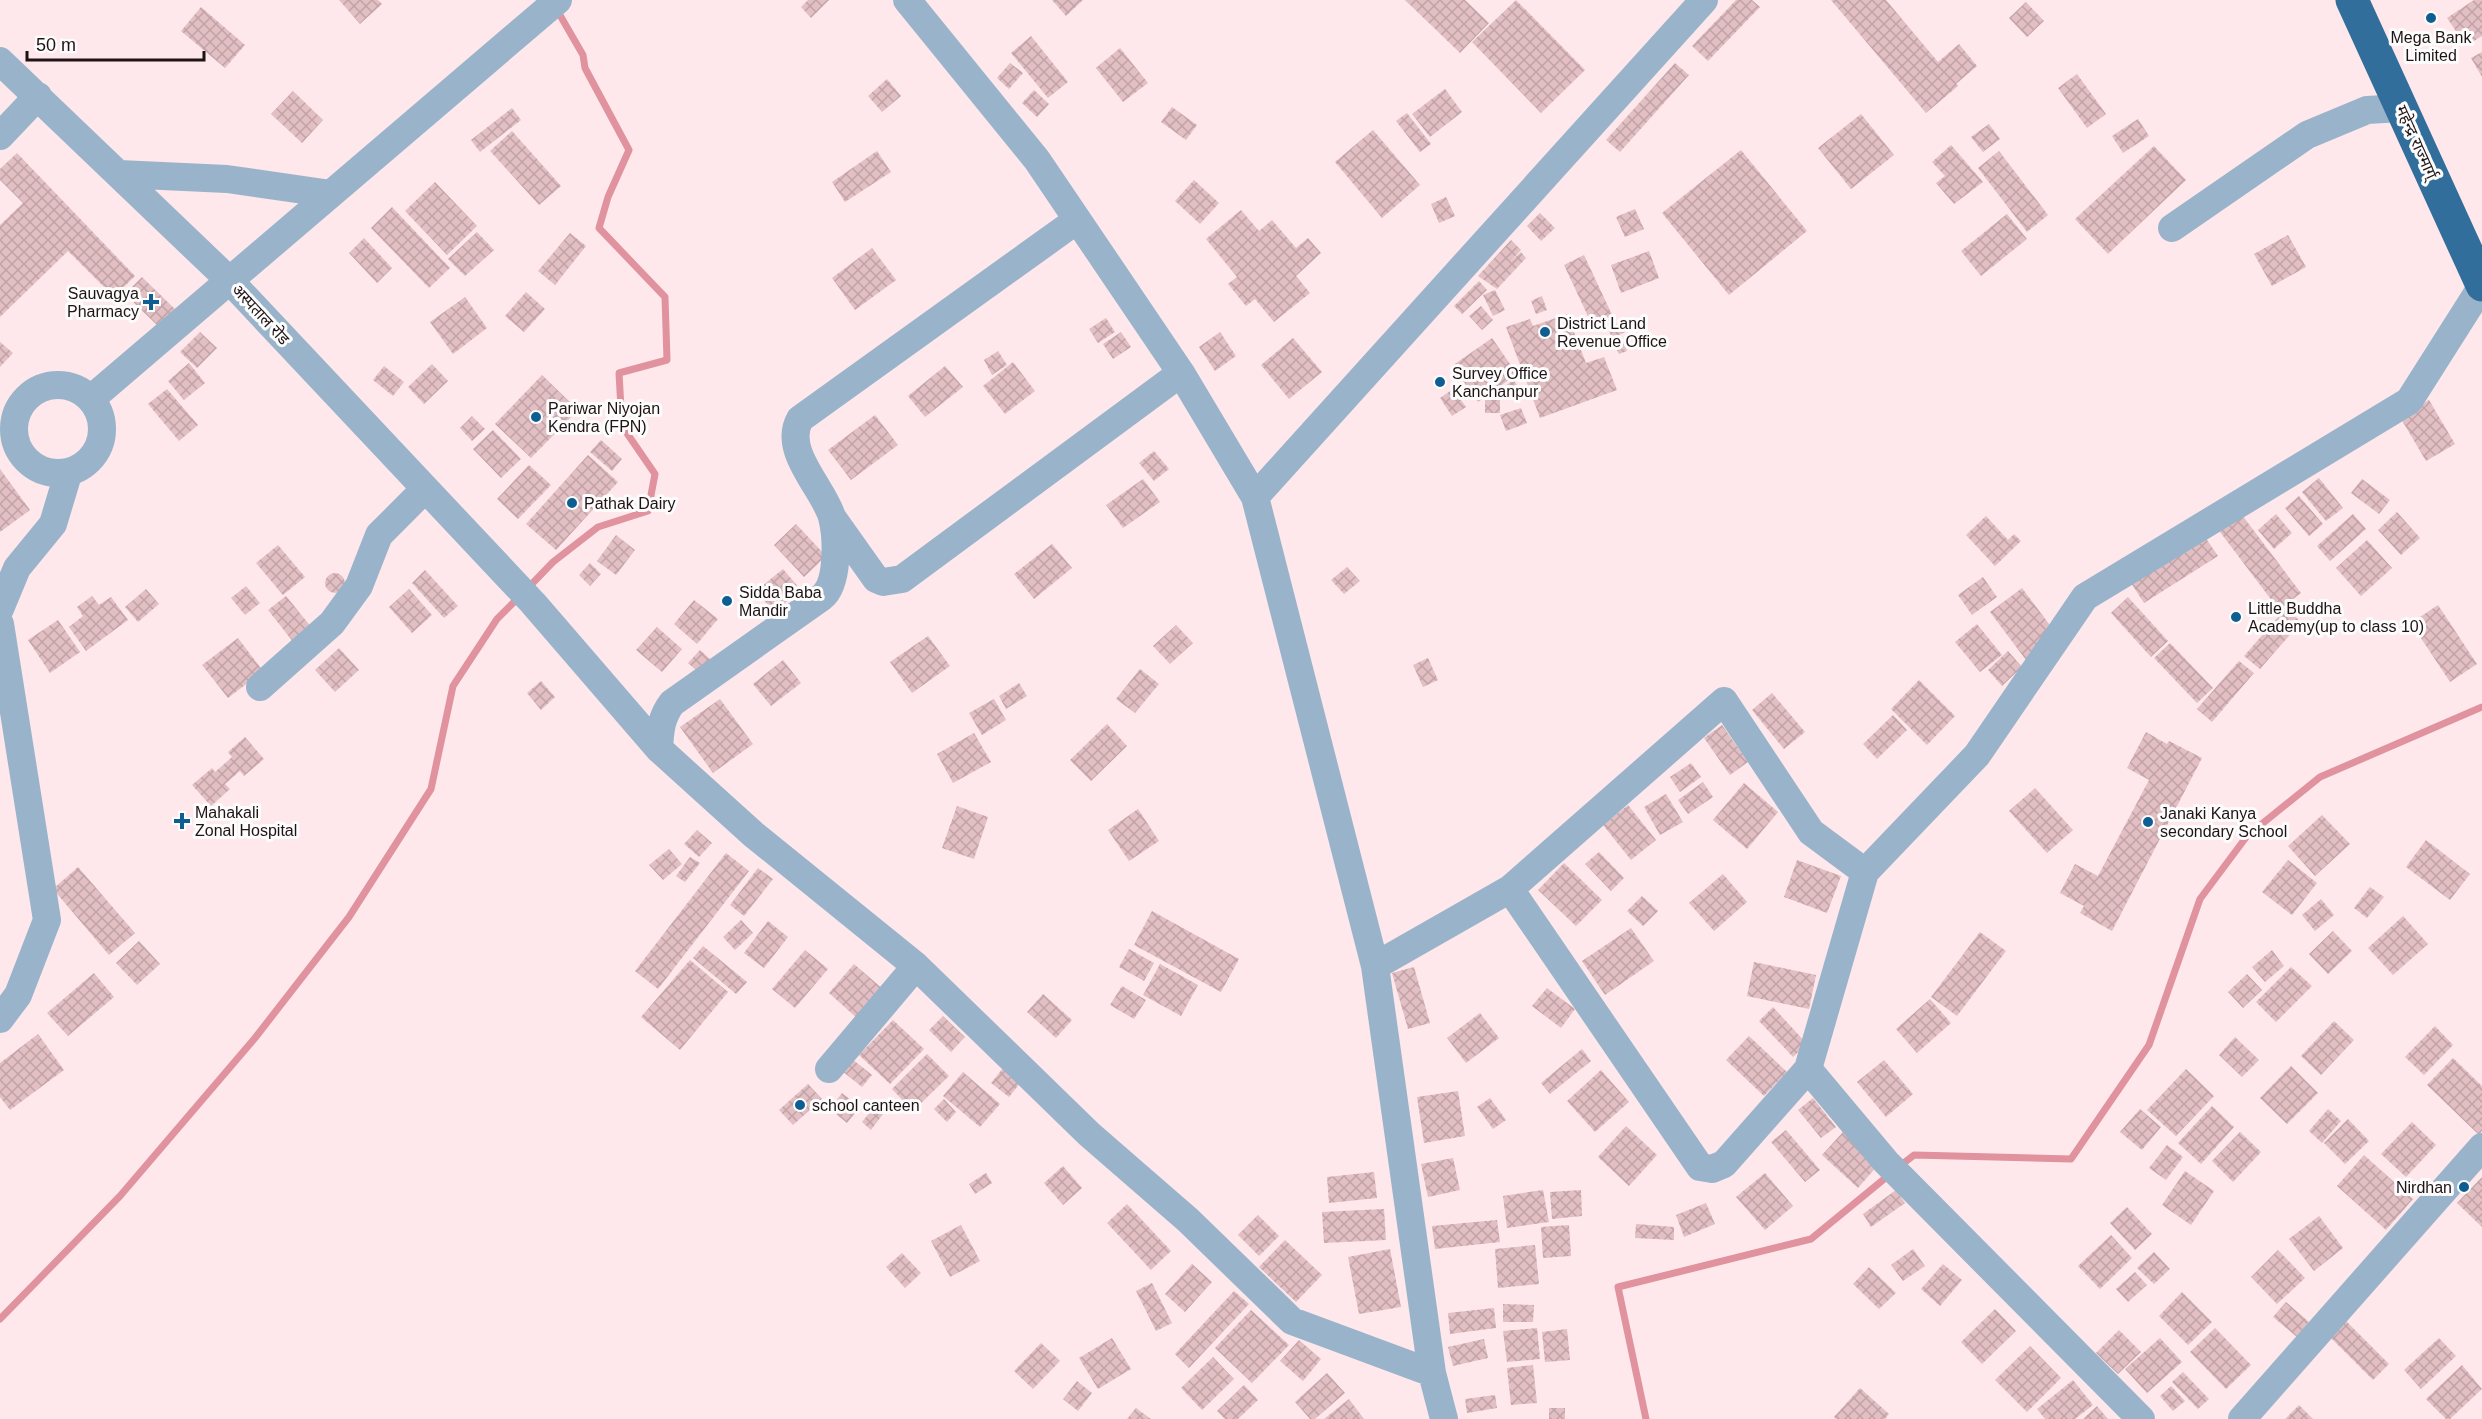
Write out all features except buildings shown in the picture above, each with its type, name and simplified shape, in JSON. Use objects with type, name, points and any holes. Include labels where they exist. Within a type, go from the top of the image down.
[{"type":"highway","name":"महेन्द्र राज्मार्ग्","points":[[2352,0],[2482,286]]},
{"type":"street","points":[[907,0],[1036,160],[1181,373],[1255,497],[1375,966],[1432,1373],[1444,1419]]},
{"type":"street","points":[[1255,497],[1704,0]]},
{"type":"street","points":[[92,398],[231,282],[552,6]]},
{"type":"street","name":"अस्पताल रोड","points":[[0,61],[231,282],[533,603],[659,749],[753,834],[916,966],[1089,1134],[1188,1220],[1292,1320],[1432,1373]]},
{"type":"street","points":[[0,136],[38,96]]},
{"type":"street","points":[[2172,228],[2307,135],[2367,110],[2402,108]]},
{"type":"street","points":[[119,174],[227,179],[331,194]]},
{"type":"street","points":[[1077,220],[800,419],[795,433],[797,448],[832,517],[876,579],[883,582],[902,579],[1181,373]]},
{"type":"street","points":[[1510,889],[1700,1167],[1712,1169],[1724,1164],[1808,1069],[1865,872],[1977,755],[2085,597],[2409,401],[2482,286]]},
{"type":"street","points":[[64,384],[92,398],[104,427],[95,457],[68,474],[37,470],[16,447],[14,415],[33,390],[64,384]]},
{"type":"street","points":[[0,609],[16,568],[53,524],[68,474]]},
{"type":"street","points":[[260,687],[332,624],[359,586],[380,535],[425,489]]},
{"type":"street","points":[[659,749],[660,726],[664,712],[672,703],[828,592],[836,574],[832,517]]},
{"type":"street","points":[[0,624],[47,920],[18,995],[0,1019]]},
{"type":"street","points":[[1375,966],[1510,889],[1724,701],[1811,832],[1865,872]]},
{"type":"street","points":[[829,1069],[916,966]]},
{"type":"street","points":[[1808,1069],[1895,1171],[2141,1419]]},
{"type":"street","points":[[2242,1419],[2482,1148]]},
{"type":"waterway","points":[[527,589],[553,562],[598,527],[648,511],[655,474],[622,426],[619,373],[667,360],[665,297],[599,228],[608,197],[629,150],[585,68],[583,55],[557,10]]},
{"type":"waterway","points":[[0,1319],[120,1196],[255,1038],[349,917],[431,789],[453,686],[497,619],[519,597]]},
{"type":"waterway","points":[[1900,1166],[1914,1155],[2071,1159],[2149,1045],[2200,899],[2247,836],[2320,777],[2482,707]]},
{"type":"waterway","points":[[1646,1419],[1618,1287],[1811,1239],[1889,1175]]},
{"type":"place","name":"Mega Bank Limited","points":[[2431,18]]},
{"type":"place","name":"Sauvagya Pharmacy","points":[[151,302]]},
{"type":"place","name":"District Land Revenue Office","points":[[1545,332]]},
{"type":"place","name":"Survey Office Kanchanpur","points":[[1440,382]]},
{"type":"place","name":"Pariwar Niyojan Kendra (FPN)","points":[[536,417]]},
{"type":"place","name":"Pathak Dairy","points":[[572,503]]},
{"type":"place","name":"Sidda Baba Mandir","points":[[727,601]]},
{"type":"place","name":"Little Buddha Academy(up to class 10)","points":[[2236,617]]},
{"type":"place","name":"Mahakali Zonal Hospital","points":[[182,821]]},
{"type":"place","name":"Janaki Kanya secondary School","points":[[2148,822]]},
{"type":"place","name":"school canteen","points":[[800,1105]]},
{"type":"place","name":"Nirdhan","points":[[2464,1187]]}]
